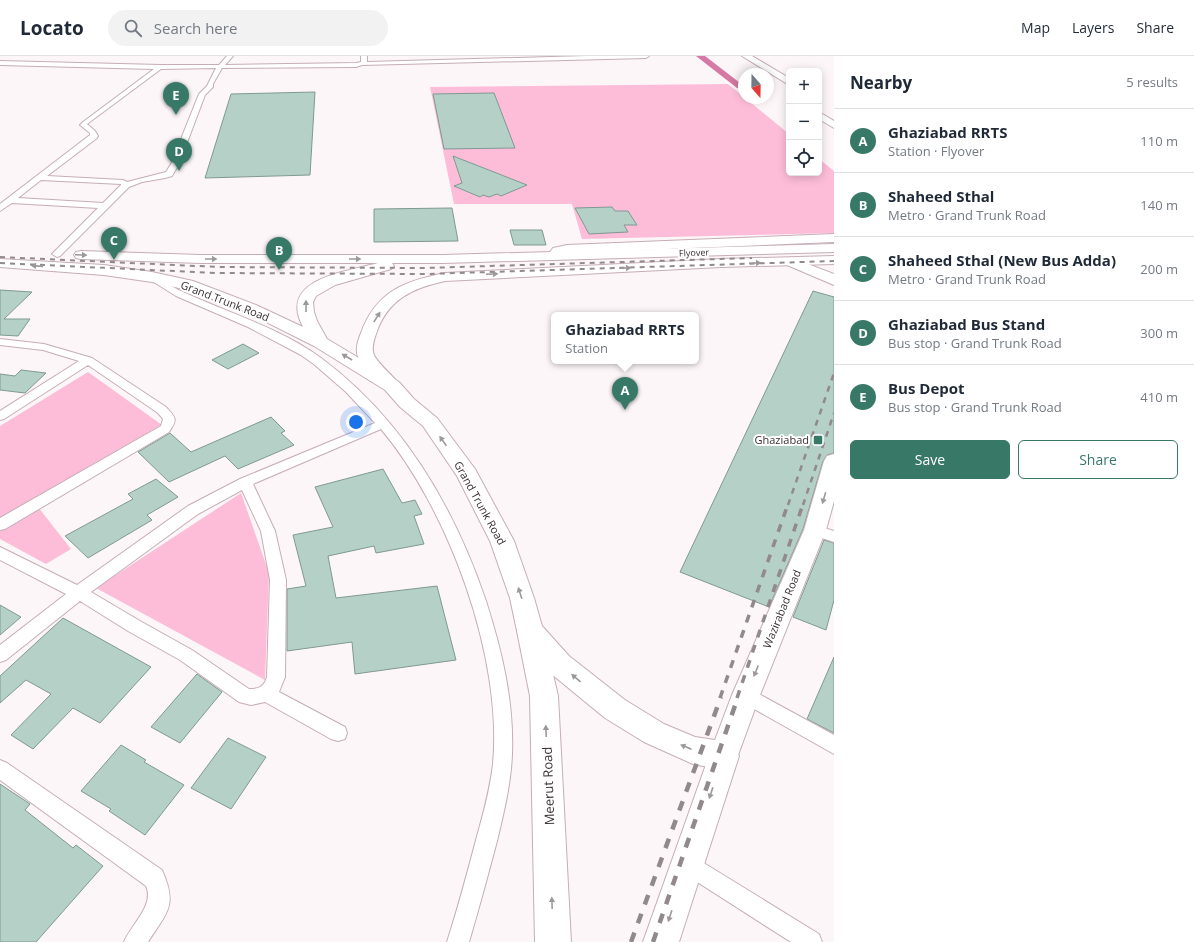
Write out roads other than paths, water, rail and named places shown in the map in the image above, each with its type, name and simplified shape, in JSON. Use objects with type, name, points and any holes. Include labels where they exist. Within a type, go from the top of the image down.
[{"type":"main road","points":[[742,58],[750,68]]},
{"type":"main road","points":[[742,58],[786,80]]},
{"type":"main road","points":[[822,117],[834,125]]},
{"type":"main road","points":[[560,256],[558,251],[567,249],[834,238]]},
{"type":"main road","name":"Flyover","points":[[560,256],[834,248]]},
{"type":"main road","name":"Grand Trunk Road","points":[[0,260],[57,254],[200,259],[443,259],[560,256]]},
{"type":"main road","points":[[320,342],[306,317],[304,307],[306,298],[314,290],[338,280],[414,258]]},
{"type":"main road","points":[[443,259],[445,277]]},
{"type":"main road","name":"Grand Trunk Road","points":[[0,260],[104,270],[152,277],[193,286],[250,308],[320,342],[392,386],[407,403],[430,422],[467,474],[502,541],[522,598],[530,631],[559,664],[615,709],[654,733],[693,750],[724,756]]},
{"type":"main road","points":[[392,386],[366,356],[365,344],[371,326],[385,303],[403,290],[420,282],[445,277],[834,260]]},
{"type":"main road","points":[[792,262],[834,280]]},
{"type":"main road","name":"Wazirabad Road","points":[[724,756],[746,695],[824,533],[834,461]]},
{"type":"main road","name":"Meerut Road","points":[[530,631],[544,696],[553,942]]},
{"type":"main road","points":[[661,942],[724,756]]},
{"type":"street","points":[[57,254],[126,184],[169,174],[175,164],[202,94],[210,87],[210,84],[220,67],[230,56]]},
{"type":"street","points":[[362,64],[364,56]]},
{"type":"street","points":[[0,63],[161,64],[172,67],[220,67],[646,56]]},
{"type":"street","points":[[172,67],[184,60]]},
{"type":"street","points":[[0,208],[94,136],[93,132],[83,125],[161,64]]},
{"type":"street","points":[[40,178],[123,182],[126,184]]},
{"type":"street","points":[[11,200],[105,206]]},
{"type":"street","points":[[152,277],[170,290],[230,315],[294,346],[311,357],[332,374],[364,402],[397,439],[440,505],[456,539],[477,598],[494,656],[503,703],[503,753],[496,805],[458,942]]},
{"type":"street","points":[[0,342],[44,348],[88,360],[162,410],[169,418],[169,423],[165,429],[0,525]]},
{"type":"street","points":[[0,416],[88,360]]},
{"type":"street","points":[[0,655],[78,593],[193,510],[245,482],[383,424]]},
{"type":"street","points":[[0,552],[78,593],[186,655],[245,696],[254,698],[266,694],[273,688],[276,677],[278,580],[268,531],[245,482]]},
{"type":"street","points":[[266,694],[338,733]]},
{"type":"street","points":[[746,695],[834,745]]},
{"type":"street","points":[[0,770],[154,878],[159,889],[159,905],[135,942]]},
{"type":"street","points":[[687,864],[812,942]]},
{"type":"waterway","points":[[700,56],[738,84]]},
{"type":"railway","points":[[0,257],[219,267],[425,268],[752,258]]},
{"type":"railway","points":[[0,263],[216,273],[426,274],[834,261]]},
{"type":"railway","points":[[788,505],[834,373]]},
{"type":"railway","points":[[803,505],[834,413]]},
{"type":"railway","points":[[720,698],[788,504]]},
{"type":"railway","points":[[737,698],[803,504]]},
{"type":"railway","points":[[631,942],[721,697]]},
{"type":"railway","points":[[653,942],[738,697]]},
{"type":"place","name":"Bus Depot","points":[[176,115]]},
{"type":"place","name":"Ghaziabad Bus Stand","points":[[179,171]]},
{"type":"place","name":"Shaheed Sthal (New Bus Adda)","points":[[114,260]]},
{"type":"place","name":"Shaheed Sthal","points":[[279,270]]},
{"type":"place","name":"Ghaziabad RRTS","points":[[625,410]]},
{"type":"place","name":"Ghaziabad","points":[[818,440]]}]
